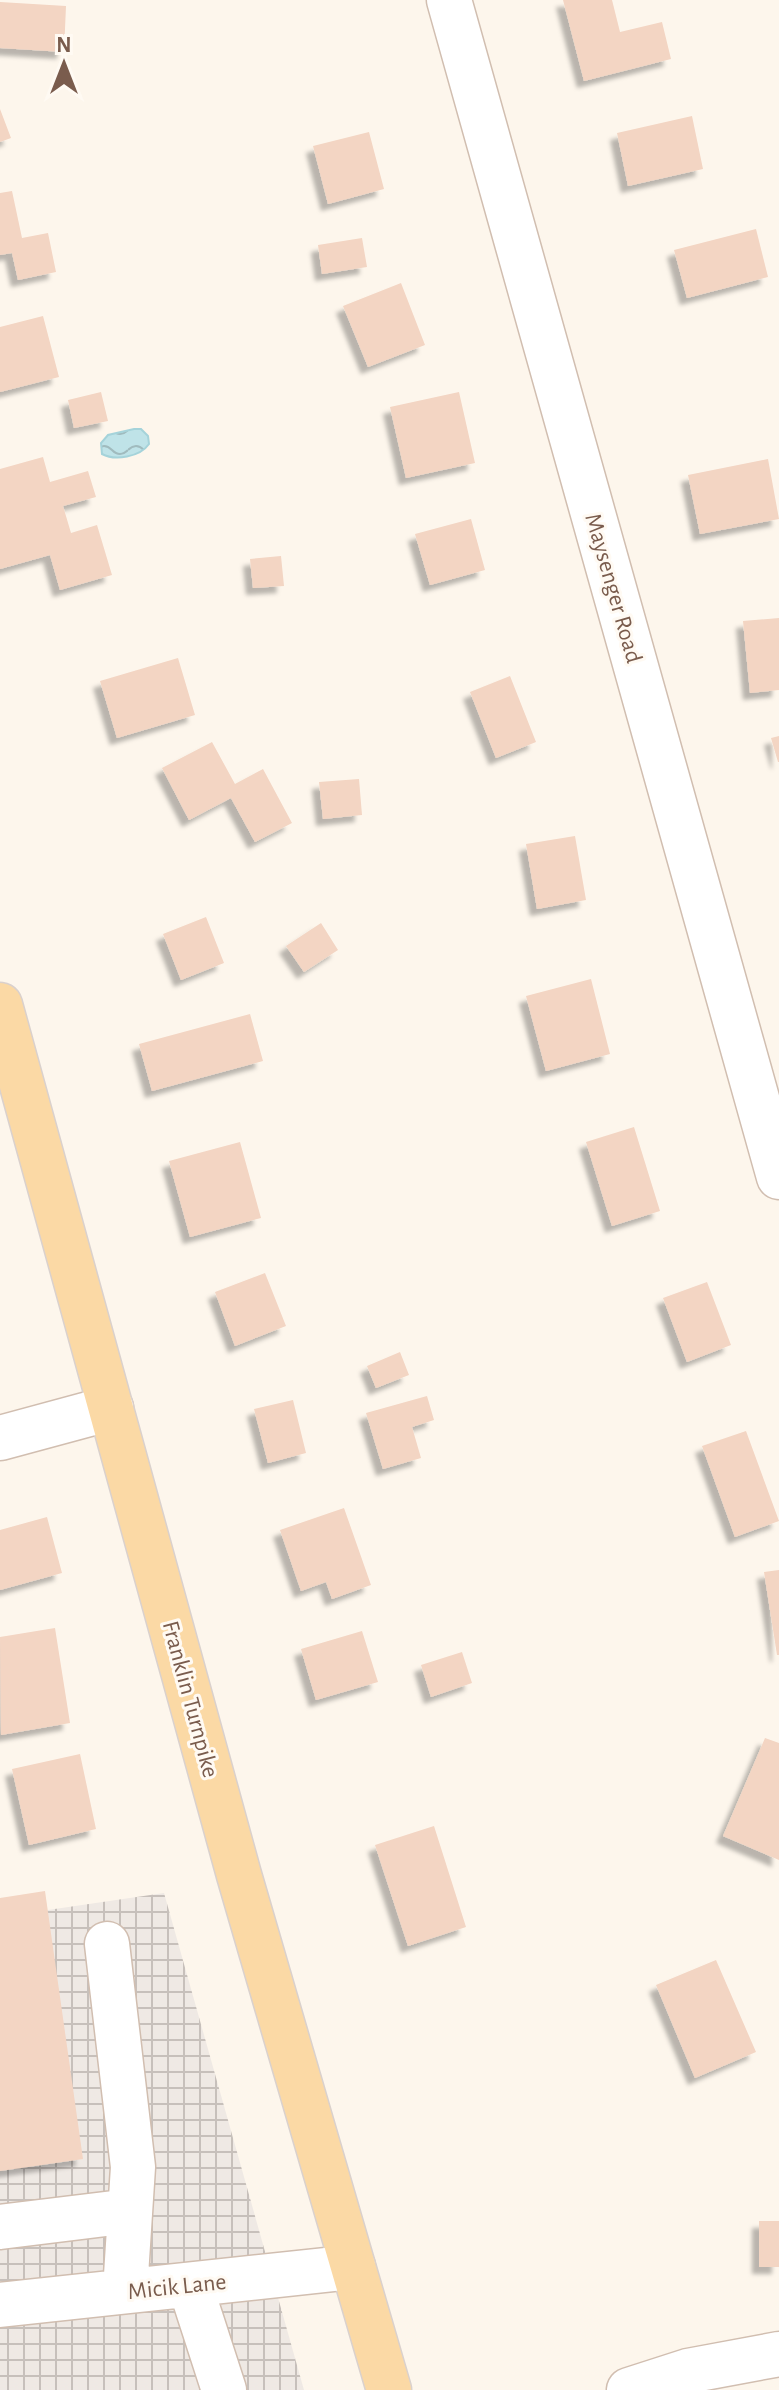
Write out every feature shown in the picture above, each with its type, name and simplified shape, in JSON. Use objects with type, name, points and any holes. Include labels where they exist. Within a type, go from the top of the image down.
[{"type":"main road","name":"Franklin Turnpike","points":[[0,1005],[239,1875],[389,2390]]},
{"type":"street","name":"Maysenger Road","points":[[449,0],[779,1177]]},
{"type":"street","points":[[0,1438],[111,1408]]},
{"type":"street","points":[[107,1944],[133,2167],[125,2291]]},
{"type":"street","points":[[0,2227],[130,2211]]},
{"type":"street","name":"Micik Lane","points":[[0,2305],[353,2267]]},
{"type":"street","points":[[190,2285],[224,2390]]},
{"type":"street","points":[[629,2390],[688,2371],[779,2354]]},
{"type":"shaded area","points":[[164,1893],[304,2390],[0,2390],[0,1917]]},
{"type":"water","points":[[141,429],[148,436],[149,444],[140,452],[114,457],[102,454],[101,443],[108,435]]},
{"type":"building","points":[[563,0],[612,0],[620,32],[662,22],[671,59],[584,81]]},
{"type":"building","points":[[0,2],[66,6],[64,52],[0,48]]},
{"type":"building","points":[[0,109],[11,138],[0,142]]},
{"type":"building","points":[[692,116],[703,169],[628,186],[617,133]]},
{"type":"building","points":[[369,132],[384,189],[328,204],[313,146]]},
{"type":"building","points":[[12,191],[22,238],[48,233],[56,272],[18,280],[12,253],[0,255],[0,193]]},
{"type":"building","points":[[756,229],[768,277],[687,298],[674,250]]},
{"type":"building","points":[[362,238],[367,267],[322,274],[318,245]]},
{"type":"building","points":[[401,283],[425,345],[368,367],[343,306]]},
{"type":"building","points":[[43,316],[59,377],[0,392],[0,327]]},
{"type":"building","points":[[101,392],[108,421],[74,428],[68,400]]},
{"type":"building","points":[[459,392],[475,463],[406,478],[390,407]]},
{"type":"building","points":[[43,457],[50,482],[88,471],[96,497],[63,506],[71,533],[97,525],[112,575],[60,590],[50,555],[0,569],[0,469]]},
{"type":"building","points":[[768,459],[779,519],[700,534],[688,475]]},
{"type":"building","points":[[471,519],[485,570],[430,585],[415,534]]},
{"type":"building","points":[[281,556],[284,586],[253,588],[250,559]]},
{"type":"building","points":[[779,618],[779,690],[750,693],[743,621]]},
{"type":"building","points":[[178,658],[195,715],[117,738],[100,681]]},
{"type":"building","points":[[510,676],[536,742],[496,758],[470,692]]},
{"type":"building","points":[[779,736],[779,762],[778,762],[771,738]]},
{"type":"building","points":[[212,742],[235,784],[263,769],[292,823],[255,842],[231,798],[189,820],[162,768]]},
{"type":"building","points":[[359,779],[362,815],[323,819],[319,782]]},
{"type":"building","points":[[575,836],[586,900],[537,909],[526,844]]},
{"type":"building","points":[[206,917],[224,963],[181,980],[163,934]]},
{"type":"building","points":[[321,923],[338,950],[304,972],[286,946]]},
{"type":"building","points":[[591,979],[610,1054],[546,1071],[526,996]]},
{"type":"building","points":[[250,1014],[263,1061],[152,1091],[139,1044]]},
{"type":"building","points":[[634,1127],[660,1211],[612,1226],[586,1142]]},
{"type":"building","points":[[240,1142],[261,1218],[190,1237],[169,1161]]},
{"type":"building","points":[[265,1273],[286,1326],[235,1346],[215,1292]]},
{"type":"building","points":[[707,1282],[731,1345],[687,1362],[663,1298]]},
{"type":"building","points":[[400,1352],[409,1375],[376,1388],[367,1366]]},
{"type":"building","points":[[427,1396],[434,1420],[412,1427],[421,1458],[383,1469],[366,1413]]},
{"type":"building","points":[[293,1400],[306,1453],[268,1463],[254,1409]]},
{"type":"building","points":[[746,1431],[779,1521],[735,1537],[702,1446]]},
{"type":"building","points":[[344,1508],[371,1585],[332,1599],[326,1582],[301,1591],[280,1530]]},
{"type":"building","points":[[47,1517],[62,1573],[0,1590],[0,1530]]},
{"type":"building","points":[[779,1570],[779,1655],[777,1655],[764,1572]]},
{"type":"building","points":[[55,1628],[70,1723],[1,1735],[0,1637]]},
{"type":"building","points":[[362,1631],[378,1682],[316,1700],[301,1649]]},
{"type":"building","points":[[462,1652],[472,1683],[431,1697],[421,1665]]},
{"type":"building","points":[[765,1738],[779,1743],[779,1860],[723,1836]]},
{"type":"building","points":[[80,1754],[96,1829],[29,1845],[12,1769]]},
{"type":"building","points":[[434,1826],[466,1927],[408,1946],[375,1845]]},
{"type":"building","points":[[45,1891],[83,2159],[0,2171],[0,1898]]},
{"type":"building","points":[[716,1960],[756,2052],[695,2078],[656,1985]]},
{"type":"building","points":[[759,2221],[779,2221],[779,2267],[759,2267]]}]
